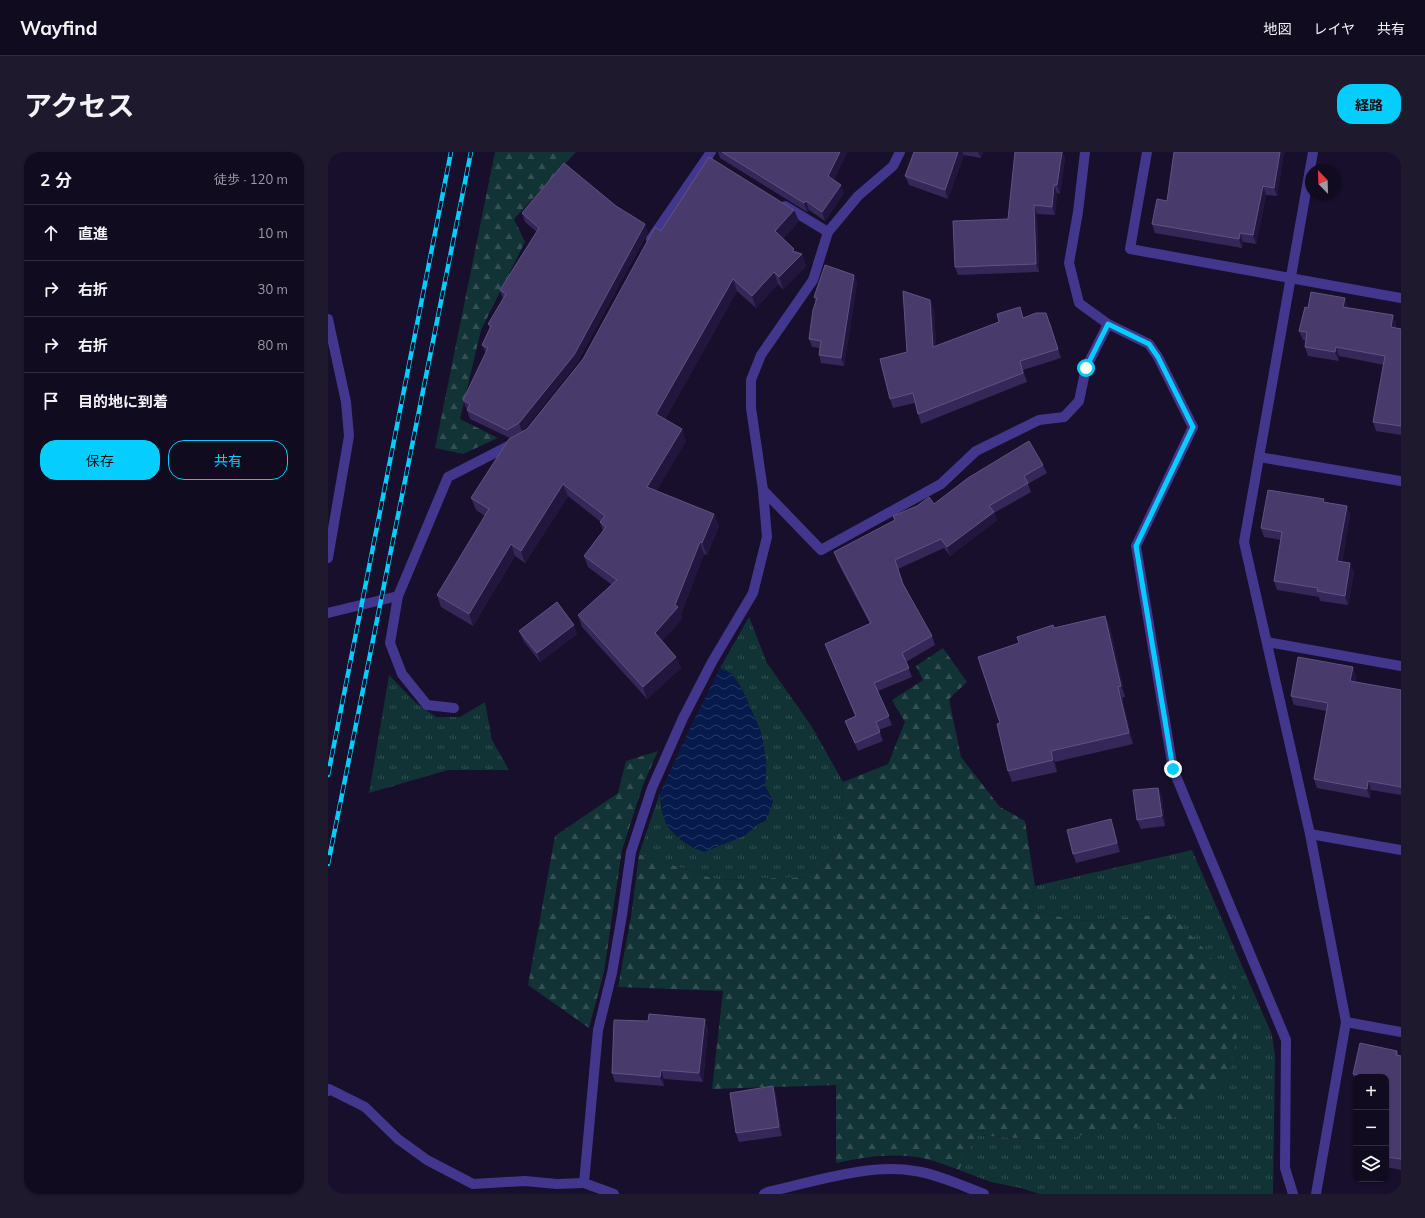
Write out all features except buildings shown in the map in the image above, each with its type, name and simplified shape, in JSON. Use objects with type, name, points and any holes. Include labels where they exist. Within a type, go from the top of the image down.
[{"type":"street","points":[[584,1183],[598,1030],[612,974],[631,852],[652,788],[684,718],[712,662],[753,593],[767,537],[763,490],[751,408],[751,380],[761,354],[813,280],[828,232],[858,196],[892,166],[900,152]]},
{"type":"street","points":[[1085,152],[1078,212],[1069,262],[1079,303],[1108,324],[1149,344],[1158,357],[1193,427],[1136,546],[1173,769],[1286,1040],[1285,1168],[1293,1194]]},
{"type":"street","points":[[1147,152],[1130,249],[1401,298]]},
{"type":"street","points":[[1313,152],[1244,542],[1310,834],[1346,1022],[1317,1194]]},
{"type":"street","points":[[646,249],[654,235],[711,157]]},
{"type":"street","points":[[774,199],[828,232]]},
{"type":"street","points":[[328,319],[346,402],[349,436],[328,558]]},
{"type":"street","points":[[763,490],[822,550],[941,484],[976,451],[1039,420],[1064,417],[1079,401],[1086,368],[1108,324]]},
{"type":"street","points":[[454,708],[427,705],[402,674],[390,643],[398,596],[448,477],[526,437]]},
{"type":"street","points":[[1259,457],[1401,481]]},
{"type":"street","points":[[328,614],[398,596]]},
{"type":"street","points":[[1267,642],[1401,666]]},
{"type":"street","points":[[1310,834],[1401,850]]},
{"type":"street","points":[[1346,1022],[1401,1032]]},
{"type":"street","points":[[328,1091],[328,1089],[365,1107],[398,1139],[428,1160],[473,1184],[525,1181],[557,1184],[584,1183],[614,1194]]},
{"type":"street","points":[[764,1194],[860,1172],[890,1168],[916,1171],[955,1182],[984,1194]]},
{"type":"green space","points":[[495,152],[576,152],[514,219],[525,242],[481,330],[460,419],[498,438],[463,454],[435,448]]},
{"type":"green space","points":[[749,617],[767,663],[812,727],[843,782],[842,815],[832,854],[811,877],[718,880],[639,854],[660,793],[662,812],[669,828],[676,836],[694,848],[744,836],[758,824],[765,821],[773,801],[765,786],[766,762],[760,730],[742,689],[732,674],[720,668]]},
{"type":"green space","points":[[943,648],[967,682],[949,699],[961,757],[1000,807],[1025,821],[1035,886],[1029,911],[1084,921],[1170,914],[1204,949],[1233,988],[1239,1026],[1228,1079],[1166,1124],[1104,1131],[1052,1141],[977,1135],[959,1170],[928,1159],[897,1155],[876,1156],[836,1163],[836,1085],[712,1089],[723,991],[618,987],[631,917],[639,854],[718,880],[811,877],[832,854],[842,815],[843,782],[888,764],[905,722],[892,700],[923,680],[916,666]]},
{"type":"green space","points":[[389,675],[416,703],[436,717],[460,717],[485,702],[492,740],[509,770],[448,770],[369,793]]},
{"type":"green space","points":[[658,751],[643,785],[622,850],[604,972],[589,1028],[528,985],[555,836],[618,793],[626,761]]},
{"type":"green space","points":[[1192,850],[1272,1035],[1275,1056],[1273,1194],[1039,1194],[1021,1188],[991,1182],[959,1170],[977,1135],[1052,1141],[1104,1131],[1170,914],[1084,921],[1029,911],[1035,886]]},
{"type":"water","points":[[720,668],[732,674],[742,689],[760,730],[766,762],[765,786],[773,801],[767,819],[758,824],[744,836],[704,852],[681,840],[668,827],[664,818],[660,793]]},
{"type":"railway","points":[[328,775],[451,152]]},
{"type":"railway","points":[[328,864],[471,152]]},
{"type":"route","points":[[1086,368],[1108,324],[1149,344],[1158,357],[1193,427],[1136,546],[1173,769]]}]
